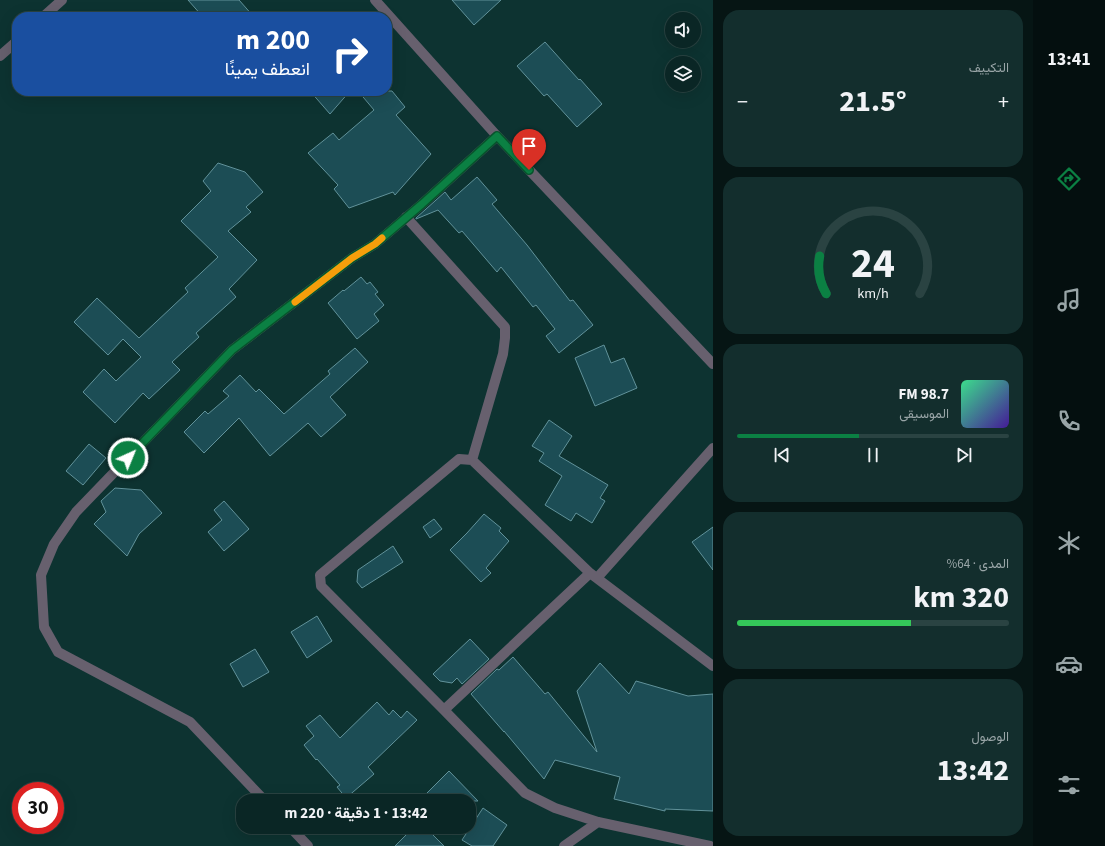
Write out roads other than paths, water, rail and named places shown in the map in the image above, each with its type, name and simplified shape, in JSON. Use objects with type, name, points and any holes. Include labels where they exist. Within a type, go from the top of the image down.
[{"type":"street","points":[[49,12],[62,0]]},
{"type":"street","points":[[375,0],[386,12]]},
{"type":"street","points":[[392,19],[497,136],[713,364]]},
{"type":"street","points":[[0,56],[12,45]]},
{"type":"street","points":[[258,794],[190,722],[58,652],[44,626],[41,575],[54,544],[76,512],[232,350],[352,258],[375,244],[497,136]]},
{"type":"street","points":[[406,217],[505,327],[503,354],[472,460]]},
{"type":"street","points":[[444,710],[593,575],[713,448]]},
{"type":"street","points":[[710,846],[598,822],[554,808],[525,793],[321,586],[320,575],[459,460],[472,460],[593,575],[713,666]]},
{"type":"street","points":[[564,846],[598,822]]},
{"type":"street","points":[[297,834],[308,846]]}]
